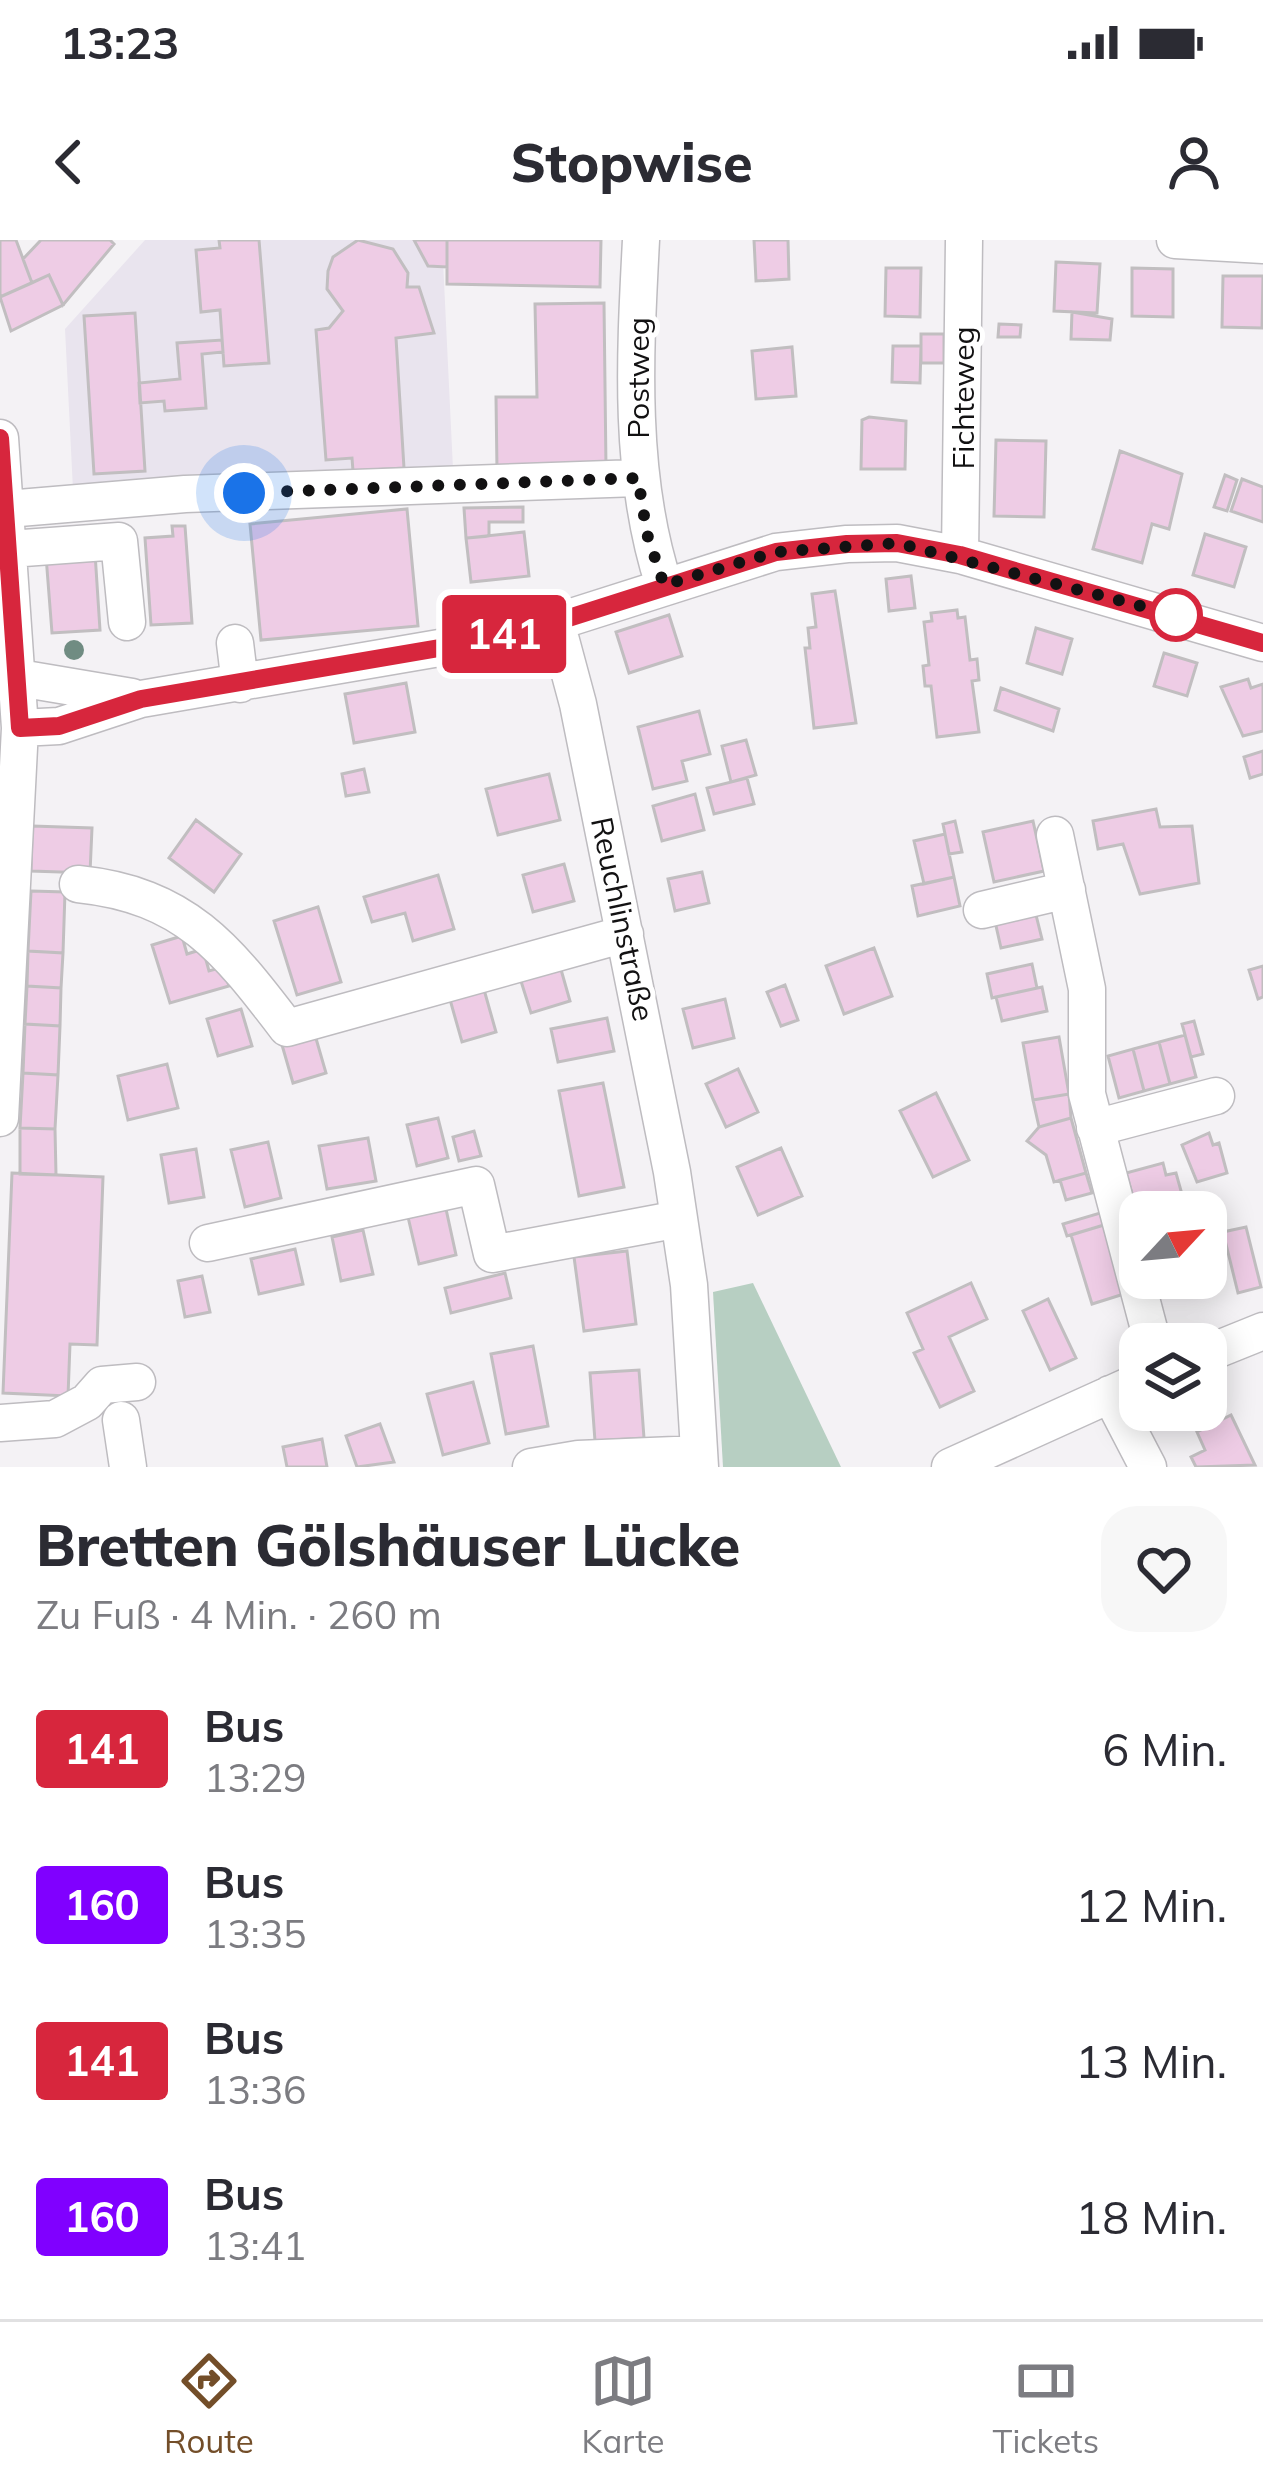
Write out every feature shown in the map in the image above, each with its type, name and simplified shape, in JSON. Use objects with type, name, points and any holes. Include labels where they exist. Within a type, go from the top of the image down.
[{"type":"street","name":"Postweg","points":[[641,240],[638,478],[647,534],[664,585]]},
{"type":"street","name":"Fichteweg","points":[[960,555],[964,240]]},
{"type":"street","points":[[1175,240],[1263,244]]},
{"type":"street","points":[[0,438],[10,549],[24,881],[0,1118]]},
{"type":"street","points":[[7,509],[184,494],[638,478]]},
{"type":"street","points":[[10,549],[119,542],[128,622]]},
{"type":"street","points":[[14,700],[141,699],[240,684],[556,622],[664,585],[814,547],[897,543],[960,555],[1263,643]]},
{"type":"street","name":"Reuchlinstraße","points":[[531,1467],[578,1459],[699,1461],[679,1219],[626,934],[556,622]]},
{"type":"street","points":[[235,643],[240,684]]},
{"type":"street","points":[[14,700],[59,726],[141,699]]},
{"type":"street","points":[[1055,836],[1087,989],[1087,1094],[1147,1323]]},
{"type":"street","points":[[78,884],[129,889],[190,918],[236,961],[287,1028],[626,934]]},
{"type":"street","points":[[982,910],[1067,890]]},
{"type":"street","points":[[1095,1128],[1216,1096]]},
{"type":"street","points":[[208,1243],[476,1185],[492,1254],[679,1219]]},
{"type":"street","points":[[1227,1346],[1263,1331]]},
{"type":"street","points":[[1,1423],[64,1414],[102,1385],[137,1382]]},
{"type":"street","points":[[950,1467],[1119,1390]]},
{"type":"street","points":[[122,1420],[128,1467]]},
{"type":"street","points":[[1138,1431],[1148,1467]]},
{"type":"shaded area","points":[[145,240],[442,240],[453,469],[73,490],[65,329]]},
{"type":"green space","points":[[753,1283],[841,1467],[723,1467],[713,1292]]},
{"type":"building","points":[[0,240],[16,240],[32,283],[0,297]]},
{"type":"building","points":[[41,240],[110,240],[114,244],[63,305],[49,275],[32,283],[23,259]]},
{"type":"building","points":[[219,240],[259,240],[269,363],[224,366],[220,310],[201,312],[196,250],[220,248]]},
{"type":"building","points":[[358,240],[393,249],[408,273],[407,287],[419,287],[434,333],[396,338],[404,468],[353,471],[352,458],[326,460],[316,330],[329,328],[343,311],[327,289],[328,271],[333,257]]},
{"type":"building","points":[[414,240],[447,240],[447,267],[428,266]]},
{"type":"building","points":[[447,240],[601,240],[600,287],[447,284]]},
{"type":"building","points":[[754,240],[788,240],[789,279],[756,281]]},
{"type":"building","points":[[1056,262],[1100,264],[1097,313],[1054,311]]},
{"type":"building","points":[[886,268],[921,268],[920,317],[885,316]]},
{"type":"building","points":[[1132,268],[1173,269],[1173,317],[1132,316]]},
{"type":"building","points":[[49,275],[63,305],[11,331],[0,297]]},
{"type":"building","points":[[1223,276],[1263,276],[1262,328],[1222,327]]},
{"type":"building","points":[[604,303],[606,468],[497,470],[496,397],[537,397],[535,304]]},
{"type":"building","points":[[1072,312],[1112,319],[1110,340],[1071,339]]},
{"type":"building","points":[[135,313],[145,471],[94,474],[84,316]]},
{"type":"building","points":[[999,324],[1021,325],[1020,337],[998,337]]},
{"type":"building","points":[[921,334],[944,334],[944,363],[921,363]]},
{"type":"building","points":[[222,340],[223,352],[202,354],[206,408],[165,411],[164,401],[140,403],[139,383],[180,379],[177,343]]},
{"type":"building","points":[[893,346],[921,346],[920,383],[892,382]]},
{"type":"building","points":[[792,347],[796,396],[756,399],[752,351]]},
{"type":"building","points":[[862,420],[906,421],[905,469],[861,469]]},
{"type":"building","points":[[996,440],[1046,441],[1044,517],[994,516]]},
{"type":"building","points":[[1120,451],[1182,474],[1169,529],[1152,524],[1142,563],[1093,549]]},
{"type":"building","points":[[1225,475],[1237,480],[1227,511],[1214,507]]},
{"type":"building","points":[[1242,479],[1263,487],[1263,522],[1231,511]]},
{"type":"building","points":[[523,507],[523,522],[489,522],[489,536],[466,538],[464,508]]},
{"type":"building","points":[[407,509],[418,626],[261,640],[250,524]]},
{"type":"building","points":[[172,526],[185,526],[192,623],[151,625],[145,538],[173,536]]},
{"type":"building","points":[[524,532],[529,576],[471,582],[466,538]]},
{"type":"building","points":[[1205,534],[1246,547],[1234,587],[1193,575]]},
{"type":"building","points":[[95,553],[100,630],[52,633],[46,556]]},
{"type":"building","points":[[911,576],[915,608],[889,611],[886,579]]},
{"type":"building","points":[[835,591],[856,723],[814,728],[805,648],[810,648],[808,628],[816,627],[812,594]]},
{"type":"building","points":[[957,610],[958,618],[965,617],[970,660],[977,659],[979,680],[972,681],[979,732],[937,737],[931,686],[925,686],[923,666],[929,665],[924,622],[932,621],[931,613]]},
{"type":"building","points":[[669,615],[682,656],[629,673],[616,632]]},
{"type":"building","points":[[1036,628],[1072,639],[1062,674],[1027,663]]},
{"type":"building","points":[[1164,653],[1197,663],[1187,696],[1154,686]]},
{"type":"building","points":[[1248,679],[1251,688],[1263,684],[1263,731],[1243,736],[1221,687]]},
{"type":"building","points":[[406,683],[415,732],[354,743],[345,694]]},
{"type":"building","points":[[1001,688],[1059,709],[1053,731],[995,710]]},
{"type":"building","points":[[699,711],[710,754],[682,761],[687,781],[653,789],[638,727]]},
{"type":"building","points":[[746,740],[756,775],[731,782],[722,746]]},
{"type":"building","points":[[1263,751],[1263,774],[1250,778],[1244,757]]},
{"type":"building","points":[[364,769],[369,792],[346,796],[342,774]]},
{"type":"building","points":[[549,774],[560,820],[498,835],[486,789]]},
{"type":"building","points":[[747,778],[754,804],[714,814],[707,788]]},
{"type":"building","points":[[695,794],[704,830],[662,841],[653,806]]},
{"type":"building","points":[[1156,809],[1160,827],[1192,826],[1199,883],[1140,894],[1123,844],[1098,849],[1093,821]]},
{"type":"building","points":[[196,820],[241,854],[214,892],[169,858]]},
{"type":"building","points":[[955,821],[962,852],[949,854],[943,824]]},
{"type":"building","points":[[1033,821],[1044,871],[994,882],[983,832]]},
{"type":"building","points":[[32,826],[92,828],[90,873],[31,871]]},
{"type":"building","points":[[945,834],[954,877],[924,884],[914,841]]},
{"type":"building","points":[[564,864],[574,901],[533,912],[523,875]]},
{"type":"building","points":[[702,872],[709,903],[675,911],[668,879]]},
{"type":"building","points":[[438,875],[454,929],[413,941],[405,913],[372,922],[364,897]]},
{"type":"building","points":[[954,877],[960,906],[918,916],[912,886]]},
{"type":"building","points":[[31,891],[65,892],[63,953],[28,951]]},
{"type":"building","points":[[318,907],[341,982],[297,995],[274,921]]},
{"type":"building","points":[[1034,907],[1042,939],[1001,948],[994,917]]},
{"type":"building","points":[[182,936],[187,954],[203,949],[209,971],[223,967],[229,986],[170,1003],[152,945]]},
{"type":"building","points":[[874,948],[892,996],[844,1014],[826,966]]},
{"type":"building","points":[[28,951],[63,953],[61,988],[27,986]]},
{"type":"building","points":[[1032,964],[1037,988],[992,998],[987,974]]},
{"type":"building","points":[[560,966],[570,1001],[531,1013],[520,978]]},
{"type":"building","points":[[1263,966],[1263,997],[1258,999],[1249,970]]},
{"type":"building","points":[[785,985],[798,1020],[781,1026],[767,992]]},
{"type":"building","points":[[27,986],[61,988],[60,1026],[25,1024]]},
{"type":"building","points":[[483,986],[496,1032],[462,1042],[449,996]]},
{"type":"building","points":[[1042,987],[1047,1011],[1002,1021],[996,997]]},
{"type":"building","points":[[725,999],[734,1038],[693,1048],[683,1009]]},
{"type":"building","points":[[241,1009],[252,1046],[218,1056],[207,1019]]},
{"type":"building","points":[[607,1018],[614,1051],[558,1062],[551,1029]]},
{"type":"building","points":[[1194,1021],[1203,1054],[1191,1057],[1182,1024]]},
{"type":"building","points":[[25,1024],[60,1026],[58,1075],[23,1073]]},
{"type":"building","points":[[315,1035],[326,1073],[293,1083],[282,1045]]},
{"type":"building","points":[[1185,1035],[1196,1077],[1170,1084],[1159,1042]]},
{"type":"building","points":[[1059,1037],[1069,1094],[1033,1100],[1023,1043]]},
{"type":"building","points":[[1159,1042],[1170,1084],[1144,1091],[1133,1049]]},
{"type":"building","points":[[1133,1049],[1144,1091],[1119,1098],[1108,1056]]},
{"type":"building","points":[[167,1064],[178,1108],[128,1120],[118,1076]]},
{"type":"building","points":[[738,1069],[758,1112],[726,1127],[706,1084]]},
{"type":"building","points":[[23,1073],[58,1075],[55,1129],[20,1128]]},
{"type":"building","points":[[603,1083],[624,1187],[579,1196],[559,1091]]},
{"type":"building","points":[[936,1093],[969,1160],[933,1177],[900,1111]]},
{"type":"building","points":[[1069,1094],[1071,1118],[1039,1127],[1033,1100]]},
{"type":"building","points":[[438,1118],[448,1158],[417,1166],[407,1125]]},
{"type":"building","points":[[1071,1118],[1086,1173],[1054,1182],[1046,1155],[1027,1141],[1039,1127]]},
{"type":"building","points":[[20,1128],[55,1129],[56,1175],[20,1174]]},
{"type":"building","points":[[474,1131],[481,1156],[459,1161],[453,1137]]},
{"type":"building","points":[[1209,1133],[1213,1145],[1219,1143],[1227,1173],[1197,1182],[1182,1145]]},
{"type":"building","points":[[368,1138],[376,1181],[327,1189],[319,1146]]},
{"type":"building","points":[[268,1142],[281,1198],[245,1207],[231,1150]]},
{"type":"building","points":[[781,1148],[802,1196],[758,1215],[737,1167]]},
{"type":"building","points":[[196,1149],[204,1197],[169,1203],[161,1155]]},
{"type":"building","points":[[1163,1163],[1166,1175],[1176,1173],[1181,1191],[1131,1191],[1126,1173]]},
{"type":"building","points":[[12,1173],[103,1177],[97,1345],[70,1344],[68,1396],[3,1393]]},
{"type":"building","points":[[1086,1173],[1092,1193],[1066,1200],[1060,1180]]},
{"type":"building","points":[[446,1209],[456,1255],[419,1264],[408,1217]]},
{"type":"building","points":[[1100,1213],[1104,1225],[1067,1236],[1063,1224]]},
{"type":"building","points":[[1104,1225],[1119,1277],[1119,1296],[1092,1304],[1071,1235]]},
{"type":"building","points":[[1246,1227],[1261,1287],[1238,1293],[1227,1231]]},
{"type":"building","points":[[363,1230],[373,1274],[341,1281],[332,1237]]},
{"type":"building","points":[[295,1249],[303,1284],[259,1294],[251,1259]]},
{"type":"building","points":[[627,1251],[636,1324],[584,1331],[574,1257]]},
{"type":"building","points":[[505,1273],[511,1298],[451,1313],[445,1288]]},
{"type":"building","points":[[202,1276],[210,1312],[185,1317],[178,1281]]},
{"type":"building","points":[[971,1283],[987,1319],[949,1337],[974,1391],[940,1407],[914,1353],[923,1349],[907,1313]]},
{"type":"building","points":[[1048,1299],[1076,1358],[1050,1370],[1023,1311]]},
{"type":"building","points":[[533,1346],[548,1426],[506,1434],[491,1354]]},
{"type":"building","points":[[639,1370],[644,1438],[595,1441],[590,1373]]},
{"type":"building","points":[[473,1382],[489,1443],[443,1455],[427,1394]]},
{"type":"building","points":[[1231,1415],[1255,1465],[1196,1467],[1191,1457],[1205,1450],[1197,1432],[1227,1431]]},
{"type":"building","points":[[380,1424],[394,1462],[357,1467],[346,1436]]},
{"type":"building","points":[[322,1439],[327,1467],[287,1467],[283,1447]]},
{"type":"bus line","name":"141","points":[[0,438],[20,728],[59,726],[141,699],[451,646],[556,622],[776,552],[847,544],[897,543],[960,555],[1263,643]]},
{"type":"route","points":[[244,493],[638,478],[647,534],[664,585],[776,552],[897,543],[960,555],[1176,615]]}]
